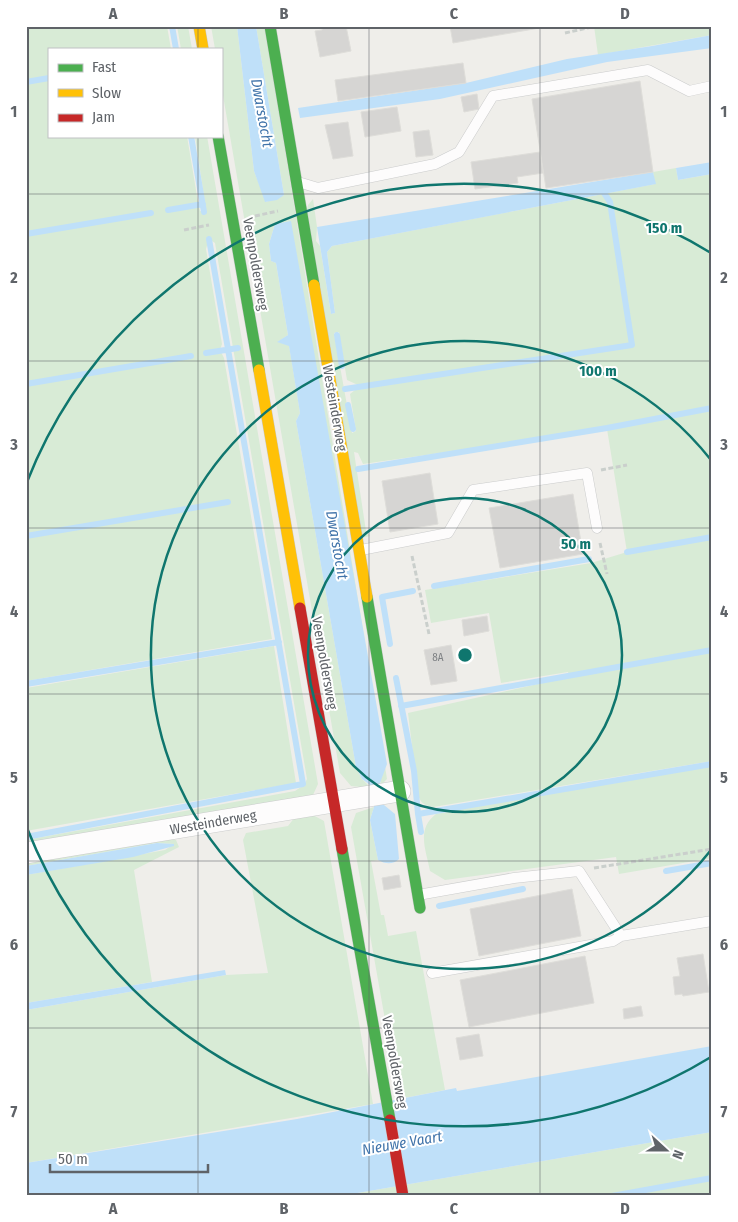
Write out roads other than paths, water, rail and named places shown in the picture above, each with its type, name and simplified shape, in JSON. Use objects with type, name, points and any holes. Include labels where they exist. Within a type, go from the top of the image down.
[{"type":"street","points":[[199,26],[203,48]]},
{"type":"street","name":"Westeinderweg","points":[[270,26],[359,550],[385,793],[420,908]]},
{"type":"street","name":"Veenpoldersweg","points":[[218,138],[403,1196]]},
{"type":"street","name":"Westeinderweg","points":[[26,853],[385,793]]},
{"type":"lane","points":[[297,182],[318,188],[435,164],[459,152],[493,96],[648,70],[688,90],[712,86]]},
{"type":"lane","points":[[359,550],[448,533],[474,490],[587,473],[597,528]]},
{"type":"lane","points":[[417,895],[514,878],[578,871],[621,936]]},
{"type":"lane","points":[[432,973],[613,941],[621,936],[712,921]]},
{"type":"water","name":"Dwarstocht","points":[[237,26],[256,26],[284,195],[277,200],[265,202],[254,171]]},
{"type":"water","points":[[712,35],[712,48],[607,62],[440,99],[300,118],[298,108],[466,83],[567,59]]},
{"type":"water","points":[[712,162],[712,174],[678,180],[676,168]]},
{"type":"water","points":[[653,172],[656,184],[332,246],[327,252],[335,313],[331,314],[317,227]]},
{"type":"water","name":"Dwarstocht","points":[[291,221],[387,764],[380,783],[384,805],[395,814],[399,859],[392,863],[378,860],[370,820],[374,807],[370,785],[362,779],[356,767],[296,421],[300,413],[289,346],[277,342],[288,335],[276,263],[271,261],[269,244],[275,224]]},
{"type":"water","points":[[157,843],[174,844],[174,846],[133,857],[26,875],[26,866]]},
{"type":"water","points":[[225,970],[226,975],[26,1010],[26,1003]]},
{"type":"water","name":"Nieuwe Vaart","points":[[712,1046],[712,1132],[340,1196],[26,1196],[26,1163],[297,1119],[456,1088],[457,1091]]},
{"type":"waterway","points":[[172,26],[176,48]]},
{"type":"waterway","points":[[26,82],[48,78]]},
{"type":"waterway","points":[[191,138],[204,212]]},
{"type":"waterway","points":[[345,389],[632,345],[610,202],[604,193]]},
{"type":"waterway","points":[[168,210],[203,204]]},
{"type":"waterway","points":[[26,234],[151,213]]},
{"type":"waterway","points":[[26,837],[303,784],[209,239]]},
{"type":"waterway","points":[[337,335],[342,366]]},
{"type":"waterway","points":[[206,353],[238,348]]},
{"type":"waterway","points":[[26,384],[191,356]]},
{"type":"waterway","points":[[348,405],[353,429]]},
{"type":"waterway","points":[[358,469],[607,428],[712,408]]},
{"type":"waterway","points":[[26,536],[228,502]]},
{"type":"waterway","points":[[627,552],[712,537]]},
{"type":"waterway","points":[[434,586],[589,559]]},
{"type":"waterway","points":[[390,644],[382,597],[413,591]]},
{"type":"waterway","points":[[26,684],[279,642]]},
{"type":"waterway","points":[[401,706],[712,650]]},
{"type":"waterway","points":[[396,678],[414,771],[418,814]]},
{"type":"waterway","points":[[421,832],[418,814],[712,764]]},
{"type":"waterway","points":[[666,871],[712,863]]},
{"type":"waterway","points":[[439,906],[523,889]]},
{"type":"waterway","points":[[612,1196],[712,1178]]}]
